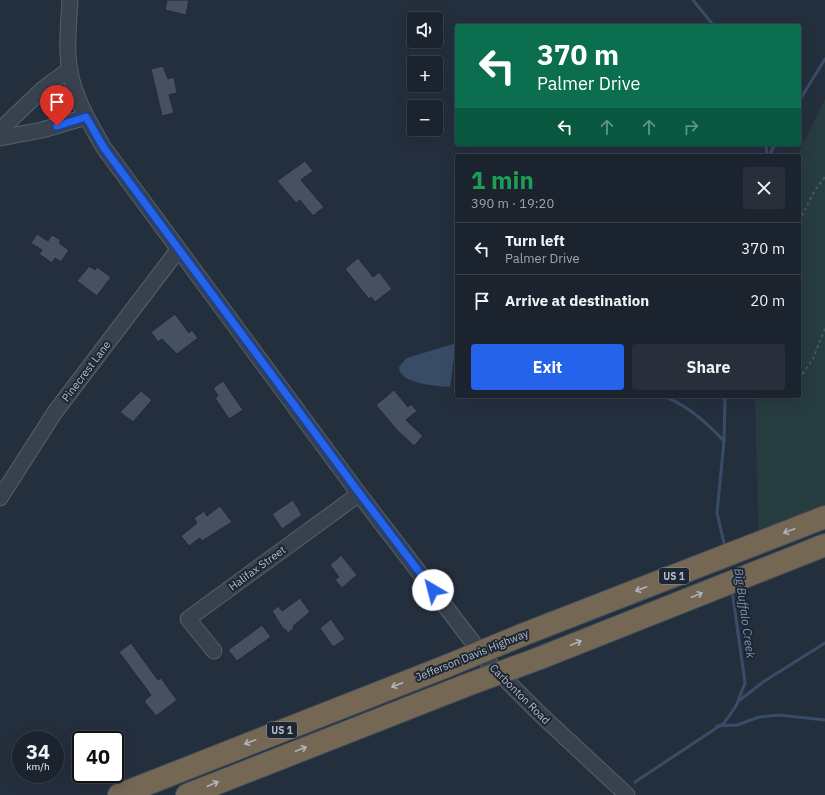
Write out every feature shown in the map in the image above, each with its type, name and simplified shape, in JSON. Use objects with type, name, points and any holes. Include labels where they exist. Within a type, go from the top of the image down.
[{"type":"highway","name":"Jefferson Davis Highway","points":[[119,795],[189,766],[825,517]]},
{"type":"highway","name":"US 1","points":[[187,795],[467,685],[540,658],[825,545]]},
{"type":"street","name":"Carbonton Road","points":[[70,0],[68,55],[74,90],[86,117],[104,148],[360,494],[488,662],[540,714],[627,795]]},
{"type":"street","points":[[0,130],[44,88],[70,69]]},
{"type":"street","points":[[0,138],[42,130],[86,117]]},
{"type":"street","name":"Pinecrest Lane","points":[[0,498],[55,412],[178,250]]},
{"type":"street","name":"Halifax Street","points":[[214,651],[188,619],[360,494]]},
{"type":"path","points":[[801,217],[815,190],[825,177]]},
{"type":"path","points":[[801,376],[813,359],[825,328]]},
{"type":"green space","points":[[825,99],[825,527],[759,552],[755,398],[801,398],[801,154],[798,154]]},
{"type":"water","points":[[455,343],[450,387],[420,383],[405,377],[401,373],[399,367],[407,358]]},
{"type":"building","points":[[167,0],[189,0],[186,15],[165,10]]},
{"type":"building","points":[[163,66],[168,79],[174,77],[177,93],[169,95],[174,113],[162,116],[151,69]]},
{"type":"building","points":[[305,161],[313,171],[301,180],[324,207],[313,216],[300,200],[296,203],[277,181]]},
{"type":"building","points":[[37,234],[48,241],[52,235],[61,240],[59,243],[69,250],[61,262],[55,258],[52,263],[39,254],[42,250],[31,243]]},
{"type":"building","points":[[358,258],[373,277],[379,272],[392,289],[375,302],[371,297],[369,299],[345,269]]},
{"type":"building","points":[[89,266],[95,270],[97,267],[111,277],[97,296],[77,281]]},
{"type":"building","points":[[175,314],[189,333],[192,330],[198,338],[177,354],[162,339],[158,342],[151,332]]},
{"type":"building","points":[[223,381],[243,410],[229,419],[215,398],[218,396],[213,388]]},
{"type":"building","points":[[394,390],[408,407],[411,404],[417,411],[406,420],[423,436],[414,446],[396,429],[376,405]]},
{"type":"building","points":[[141,391],[152,400],[133,422],[120,412]]},
{"type":"building","points":[[293,500],[302,515],[282,529],[272,514]]},
{"type":"building","points":[[220,506],[232,522],[202,541],[200,538],[189,546],[181,536],[197,523],[194,518],[204,511],[207,516]]},
{"type":"building","points":[[341,555],[357,575],[342,588],[335,580],[339,577],[330,565]]},
{"type":"building","points":[[300,598],[310,612],[293,626],[294,628],[288,633],[285,629],[284,630],[272,611],[278,606],[282,611]]},
{"type":"building","points":[[331,619],[345,639],[333,647],[320,628]]},
{"type":"building","points":[[262,625],[271,637],[237,661],[228,650]]},
{"type":"building","points":[[131,643],[158,680],[161,678],[177,700],[156,716],[144,701],[151,695],[119,652]]},
{"type":"waterway","points":[[693,0],[712,24]]},
{"type":"waterway","name":"Big Buffalo Creek","points":[[801,98],[825,59]]},
{"type":"waterway","points":[[766,146],[767,154]]},
{"type":"waterway","name":"Big Buffalo Creek","points":[[770,154],[774,146]]},
{"type":"waterway","points":[[668,398],[688,409],[724,441]]},
{"type":"waterway","name":"Big Buffalo Creek","points":[[725,398],[724,441],[717,513],[725,547]]},
{"type":"waterway","name":"Big Buffalo Creek","points":[[635,782],[724,723],[736,706],[745,683],[732,590]]},
{"type":"waterway","points":[[740,700],[763,682],[825,643]]},
{"type":"waterway","points":[[717,726],[737,725],[759,717],[779,715],[825,720]]},
{"type":"route","points":[[57,126],[86,117],[104,148],[239,332],[288,395],[360,494],[433,590]]}]
